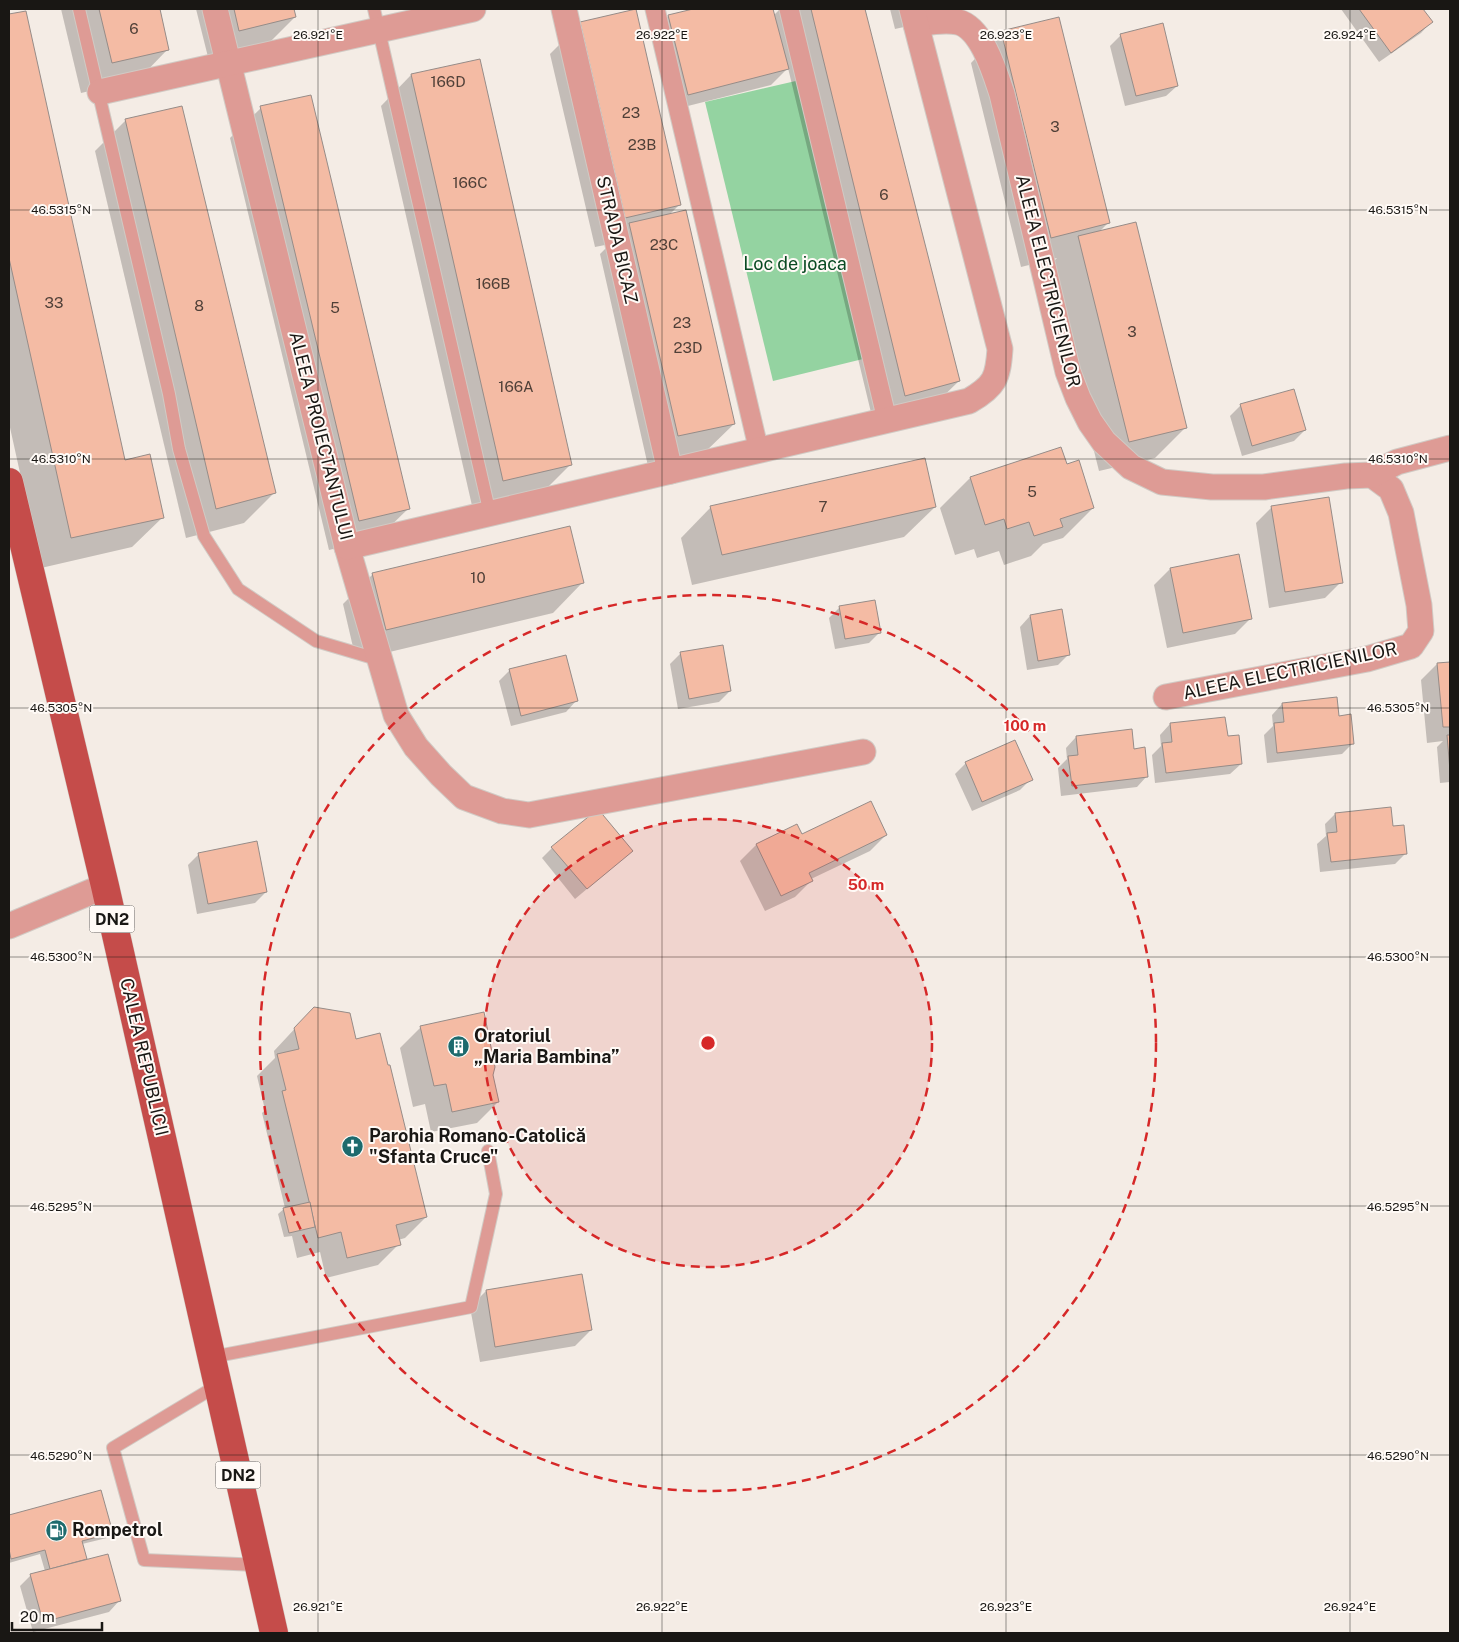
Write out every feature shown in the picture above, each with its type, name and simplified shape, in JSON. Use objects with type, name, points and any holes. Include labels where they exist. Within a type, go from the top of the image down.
[{"type":"main road","name":"CALEA REPUBLICII","points":[[9,482],[105,886],[274,1633]]},
{"type":"street","name":"ALEEA PROIECTANTULUI","points":[[215,9],[348,548],[670,471]]},
{"type":"street","points":[[100,92],[228,63],[376,19],[473,9]]},
{"type":"street","name":"STRADA BICAZ","points":[[564,9],[670,471]]},
{"type":"street","points":[[654,9],[759,451]]},
{"type":"street","points":[[789,9],[887,420]]},
{"type":"street","name":"ALEEA ELECTRICIENILOR","points":[[670,471],[969,401],[985,392],[994,380],[999,370],[1000,349],[914,16],[961,23],[975,34],[993,66],[1002,94],[1068,372],[1090,422],[1104,442],[1131,467],[1162,482],[1212,487],[1264,487],[1346,476],[1372,475],[1391,489],[1400,513],[1419,605],[1420,631],[1411,646],[1367,659],[1166,697]]},
{"type":"street","points":[[1372,475],[1397,462],[1450,448]]},
{"type":"street","points":[[348,548],[396,715],[416,747],[464,797],[502,811],[529,815],[863,752]]},
{"type":"street","points":[[9,926],[105,886]]},
{"type":"lane","points":[[79,9],[100,92],[169,394],[179,449],[204,536],[238,589],[316,641],[380,660]]},
{"type":"lane","points":[[376,19],[490,514]]},
{"type":"lane","points":[[212,1357],[471,1307],[496,1194],[488,1151]]},
{"type":"lane","points":[[218,1385],[113,1448],[144,1560],[259,1565]]},
{"type":"green space","name":"Loc de joaca","points":[[800,80],[867,358],[773,381],[705,102]]},
{"type":"building","points":[[99,9],[160,9],[169,50],[112,63]]},
{"type":"building","points":[[234,9],[294,9],[296,17],[239,31]]},
{"type":"building","points":[[636,9],[681,205],[625,218],[580,22]]},
{"type":"building","points":[[693,9],[773,9],[789,69],[688,95],[668,15]]},
{"type":"building","points":[[811,9],[865,9],[960,381],[905,396]]},
{"type":"building","points":[[1359,9],[1423,9],[1433,22],[1391,53]]},
{"type":"building","points":[[26,11],[125,460],[150,454],[164,518],[71,538],[9,258],[9,14]]},
{"type":"building","points":[[1059,17],[1110,223],[1051,238],[1001,31]]},
{"type":"building","points":[[1163,23],[1178,86],[1136,96],[1120,34]]},
{"type":"building","points":[[480,59],[572,465],[503,481],[411,74]]},
{"type":"building","points":[[311,95],[410,509],[359,521],[260,106]]},
{"type":"building","points":[[182,106],[276,493],[216,509],[125,119]]},
{"type":"building","points":[[686,210],[735,424],[678,436],[629,223]]},
{"type":"building","points":[[1136,222],[1187,428],[1129,442],[1078,236]]},
{"type":"building","points":[[1294,389],[1306,430],[1252,446],[1240,404]]},
{"type":"building","points":[[1061,447],[1067,464],[1079,460],[1094,508],[1060,519],[1063,527],[1034,536],[1029,522],[1007,529],[1004,519],[985,525],[970,477]]},
{"type":"building","points":[[925,458],[936,507],[722,555],[710,506]]},
{"type":"building","points":[[1329,497],[1343,583],[1285,592],[1271,506]]},
{"type":"building","points":[[570,526],[584,583],[386,630],[372,573]]},
{"type":"building","points":[[1239,554],[1252,619],[1183,633],[1170,568]]},
{"type":"building","points":[[875,600],[881,633],[845,639],[839,606]]},
{"type":"building","points":[[1062,609],[1070,655],[1038,661],[1030,615]]},
{"type":"building","points":[[723,645],[731,691],[689,699],[680,652]]},
{"type":"building","points":[[566,655],[578,701],[521,716],[509,669]]},
{"type":"building","points":[[1450,662],[1450,727],[1443,727],[1437,663]]},
{"type":"building","points":[[1337,697],[1339,716],[1351,714],[1354,744],[1277,753],[1274,723],[1284,722],[1282,703]]},
{"type":"building","points":[[1225,717],[1228,736],[1239,735],[1242,764],[1166,773],[1162,743],[1172,742],[1170,723]]},
{"type":"building","points":[[1132,729],[1134,749],[1145,747],[1148,777],[1072,786],[1068,756],[1078,755],[1076,736]]},
{"type":"building","points":[[1447,735],[1450,735],[1450,771]]},
{"type":"building","points":[[1015,740],[1033,780],[982,802],[965,762]]},
{"type":"building","points":[[871,801],[887,835],[809,873],[813,881],[781,896],[756,844],[797,824],[802,834]]},
{"type":"building","points":[[1391,807],[1393,826],[1404,825],[1407,854],[1331,862],[1327,833],[1337,832],[1335,813]]},
{"type":"building","points":[[598,809],[633,851],[587,889],[551,847]]},
{"type":"building","points":[[257,841],[267,892],[208,904],[198,853]]},
{"type":"building","name":"Parohia Romano-Catolică \"Sfanta Cruce\"","points":[[314,1007],[350,1013],[356,1039],[380,1033],[388,1065],[390,1065],[427,1217],[396,1225],[401,1245],[347,1258],[341,1232],[318,1238],[282,1091],[286,1090],[277,1054],[299,1049],[294,1028]]},
{"type":"building","name":"Oratoriul „Maria Bambina”","points":[[484,1012],[495,1067],[493,1075],[499,1102],[452,1112],[446,1084],[434,1086],[420,1026]]},
{"type":"building","points":[[310,1202],[315,1227],[289,1233],[283,1208]]},
{"type":"building","points":[[582,1274],[592,1330],[495,1347],[486,1290]]},
{"type":"building","points":[[101,1490],[113,1533],[82,1541],[87,1559],[50,1569],[45,1550],[11,1559],[9,1549],[9,1515]]},
{"type":"building","points":[[108,1554],[121,1601],[43,1622],[30,1574]]},
{"type":"place","name":"Oratoriul „Maria Bambina”","points":[[458,1046]]},
{"type":"place","name":"Parohia Romano-Catolică \"Sfanta Cruce\"","points":[[353,1146]]},
{"type":"place","name":"Rompetrol","points":[[56,1530]]}]
